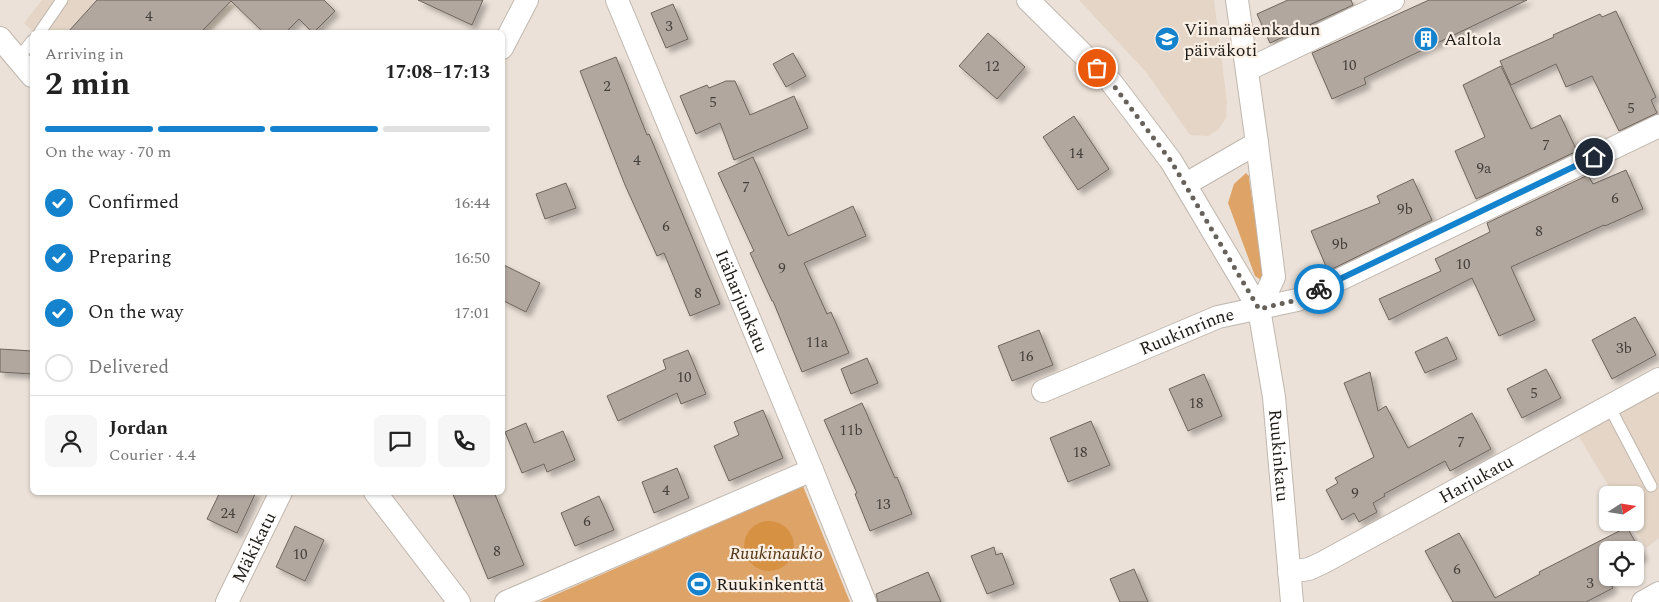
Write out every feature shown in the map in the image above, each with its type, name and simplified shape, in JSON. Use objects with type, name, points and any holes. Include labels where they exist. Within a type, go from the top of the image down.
[{"type":"street","points":[[505,42],[527,0]]},
{"type":"street","name":"Itäharjunkatu","points":[[617,0],[865,602]]},
{"type":"street","name":"Ruukinkatu","points":[[1028,0],[1111,82],[1171,161],[1259,309],[1274,397],[1292,602]]},
{"type":"street","points":[[1237,0],[1274,277],[1259,309]]},
{"type":"street","points":[[1247,70],[1393,0]]},
{"type":"street","points":[[0,38],[30,73]]},
{"type":"street","name":"Ruukinrinne","points":[[1043,391],[1218,317],[1297,300],[1659,126]]},
{"type":"street","points":[[1186,184],[1257,143]]},
{"type":"street","name":"Harjukatu","points":[[1289,572],[1309,569],[1324,562],[1659,379]]},
{"type":"street","points":[[506,602],[812,470]]},
{"type":"street","name":"Mäkikatu","points":[[227,602],[280,495]]},
{"type":"street","points":[[377,495],[459,602]]},
{"type":"street","points":[[1643,602],[1659,593]]},
{"type":"lane","points":[[41,30],[62,0]]},
{"type":"lane","points":[[18,58],[30,43]]},
{"type":"lane","points":[[1609,406],[1651,486]]},
{"type":"shaded area","points":[[42,0],[241,0],[212,30],[31,30],[24,23]]},
{"type":"shaded area","name":"Viinamäenkadun päiväkoti","points":[[1079,0],[1214,0],[1227,102],[1226,118],[1218,130],[1208,136],[1190,135],[1146,72]]},
{"type":"shaded area","points":[[1659,391],[1659,538],[1646,548],[1644,541],[1642,541],[1636,531],[1644,531],[1644,486],[1609,486],[1578,435]]},
{"type":"shaded area","points":[[769,521],[779,523],[787,528],[792,536],[794,546],[792,556],[787,564],[779,569],[769,571],[759,569],[751,564],[746,556],[744,546],[746,536],[751,528],[759,523]]},
{"type":"green space","points":[[1246,173],[1249,176],[1264,277],[1261,280],[1255,276],[1228,203],[1234,184]]},
{"type":"green space","name":"Ruukinaukio","points":[[803,486],[850,602],[539,602]]},
{"type":"building","points":[[97,0],[324,0],[335,11],[316,30],[310,30],[299,19],[288,30],[261,30],[231,1],[203,30],[70,30]]},
{"type":"building","points":[[418,0],[483,0],[472,25]]},
{"type":"building","points":[[1288,0],[1351,0],[1353,5],[1270,43],[1257,14]]},
{"type":"building","points":[[1429,0],[1527,0],[1364,78],[1366,84],[1332,99],[1312,53]]},
{"type":"building","points":[[673,4],[688,39],[666,48],[651,13]]},
{"type":"building","points":[[1616,11],[1656,97],[1651,100],[1657,113],[1619,131],[1592,76],[1566,87],[1556,64],[1511,85],[1500,61],[1600,14],[1602,17]]},
{"type":"building","points":[[988,33],[1025,67],[997,99],[959,66]]},
{"type":"building","points":[[793,53],[806,76],[786,87],[773,64]]},
{"type":"building","points":[[616,57],[647,135],[649,134],[720,304],[690,316],[664,253],[657,256],[625,185],[580,71]]},
{"type":"building","points":[[1501,66],[1531,129],[1560,115],[1577,151],[1476,199],[1455,151],[1485,137],[1463,85]]},
{"type":"building","points":[[726,81],[735,81],[750,115],[794,96],[808,128],[734,160],[720,123],[696,134],[680,96],[707,85],[709,88]]},
{"type":"building","points":[[1074,116],[1109,169],[1078,190],[1043,137]]},
{"type":"building","points":[[753,157],[788,236],[853,206],[866,236],[804,263],[827,314],[831,312],[849,353],[802,372],[773,301],[750,253],[754,251],[718,173]]},
{"type":"building","points":[[1626,170],[1643,209],[1511,267],[1535,320],[1499,336],[1472,278],[1389,320],[1379,299],[1441,271],[1435,259],[1490,232],[1487,223],[1588,175],[1593,184]]},
{"type":"building","points":[[1413,179],[1432,220],[1328,271],[1311,231],[1380,203],[1377,196]]},
{"type":"building","points":[[566,183],[576,208],[545,219],[536,194]]},
{"type":"building","points":[[505,266],[540,283],[526,312],[505,302]]},
{"type":"building","points":[[1635,317],[1656,355],[1612,379],[1592,340]]},
{"type":"building","points":[[1039,330],[1053,365],[1012,381],[998,346]]},
{"type":"building","points":[[1447,337],[1457,359],[1425,373],[1415,352]]},
{"type":"building","points":[[0,349],[30,351],[30,374],[0,372]]},
{"type":"building","points":[[688,350],[706,394],[681,404],[677,393],[618,421],[607,396],[666,369],[663,360]]},
{"type":"building","points":[[867,358],[878,383],[851,394],[841,369]]},
{"type":"building","points":[[1546,369],[1561,398],[1522,418],[1507,389]]},
{"type":"building","points":[[1370,372],[1378,411],[1386,406],[1408,448],[1472,413],[1491,449],[1450,471],[1445,461],[1384,494],[1385,496],[1373,503],[1377,512],[1359,522],[1354,513],[1342,520],[1326,490],[1338,483],[1335,478],[1374,457],[1344,383]]},
{"type":"building","points":[[1204,374],[1222,416],[1188,431],[1169,389]]},
{"type":"building","points":[[862,403],[895,478],[897,477],[912,514],[870,531],[855,494],[857,493],[824,420]]},
{"type":"building","points":[[763,410],[783,458],[729,481],[714,446],[739,435],[734,422]]},
{"type":"building","points":[[1091,421],[1110,465],[1068,482],[1050,438]]},
{"type":"building","points":[[526,423],[534,443],[563,431],[575,460],[547,472],[544,464],[522,473],[505,432]]},
{"type":"building","points":[[677,468],[689,498],[654,513],[642,482]]},
{"type":"building","points":[[219,495],[255,495],[237,533],[207,519]]},
{"type":"building","points":[[453,495],[495,495],[524,565],[488,579]]},
{"type":"building","points":[[599,496],[614,530],[575,546],[561,513]]},
{"type":"building","points":[[295,526],[324,540],[305,581],[276,567]]},
{"type":"building","points":[[1619,531],[1629,531],[1635,541],[1600,541]]},
{"type":"building","points":[[1459,533],[1495,598],[1540,574],[1539,572],[1599,541],[1599,586],[1612,586],[1613,588],[1586,602],[1453,602],[1425,551]]},
{"type":"building","points":[[994,547],[996,555],[1002,553],[1014,584],[987,594],[971,556]]},
{"type":"building","points":[[1134,569],[1148,602],[1120,602],[1110,579]]},
{"type":"building","points":[[928,572],[941,602],[878,602],[876,594]]},
{"type":"way so far","points":[[1097,68],[1111,82],[1171,161],[1259,309],[1297,300],[1319,289]]},
{"type":"place","name":"Viinamäenkadun päiväkoti","points":[[1167,39]]},
{"type":"place","name":"Aaltola","points":[[1426,39]]},
{"type":"place","name":"Ruukinkenttä","points":[[699,584]]},
{"type":"route","points":[[1319,289],[1594,157]]}]
